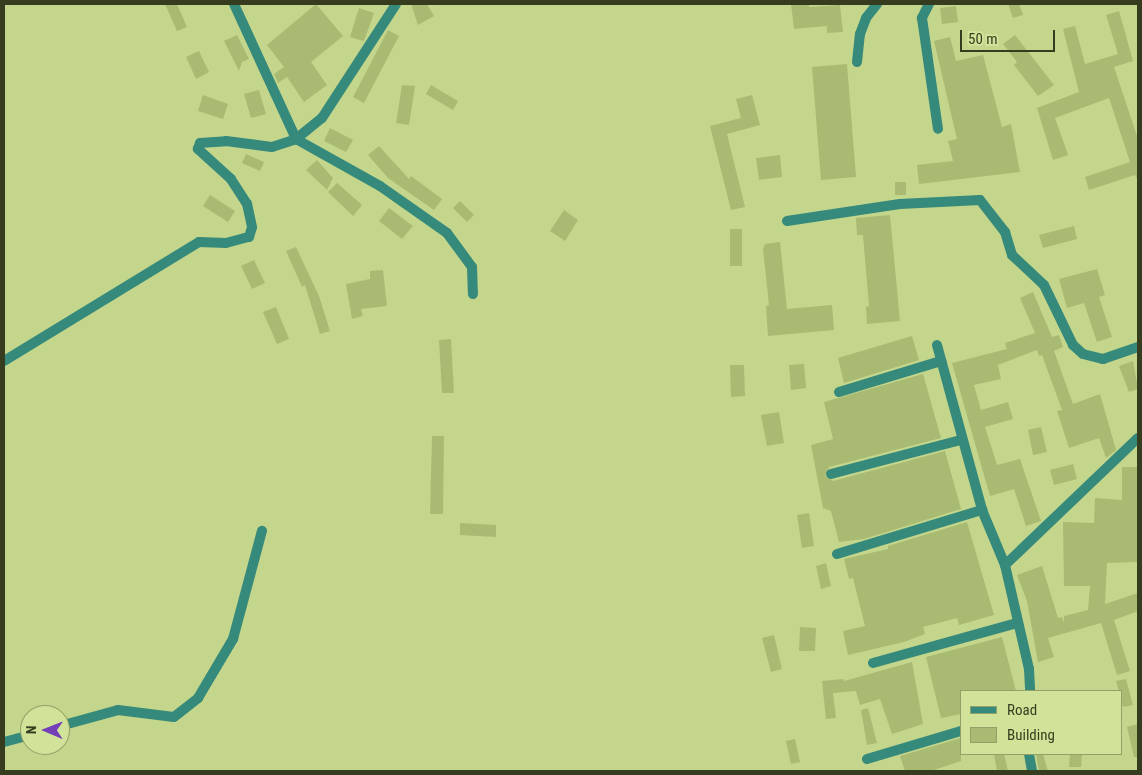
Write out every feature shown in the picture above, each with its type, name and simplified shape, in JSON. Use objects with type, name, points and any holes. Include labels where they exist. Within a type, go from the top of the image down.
[{"type":"street","points":[[234,4],[296,139],[380,186],[447,234],[472,267],[473,294]]},
{"type":"street","points":[[4,361],[198,242],[226,244],[249,237],[252,227],[247,204],[231,179],[198,149],[200,143],[226,141],[272,147],[296,139],[322,118],[396,4]]},
{"type":"street","points":[[857,62],[860,34],[866,18],[877,4]]},
{"type":"street","points":[[929,4],[922,18],[938,129]]},
{"type":"street","points":[[787,221],[900,204],[980,200],[1005,232],[1012,255],[1044,285],[1073,345],[1083,354],[1103,359],[1138,347]]},
{"type":"street","points":[[937,345],[961,440],[982,510],[1005,565],[1029,669],[1030,690]]},
{"type":"street","points":[[839,392],[941,361]]},
{"type":"street","points":[[1005,565],[1138,438]]},
{"type":"street","points":[[831,474],[961,440]]},
{"type":"street","points":[[837,554],[982,510]]},
{"type":"street","points":[[70,723],[118,710],[174,717],[198,698],[233,639],[262,531]]},
{"type":"street","points":[[873,663],[1017,623]]},
{"type":"street","points":[[867,759],[960,731]]},
{"type":"street","points":[[4,742],[20,738]]},
{"type":"street","points":[[1029,755],[1032,771]]},
{"type":"building","points":[[165,4],[177,4],[187,27],[177,31]]},
{"type":"building","points":[[316,4],[343,36],[311,62],[327,85],[304,102],[287,77],[278,83],[274,74],[284,67],[267,45]]},
{"type":"building","points":[[411,4],[427,4],[434,16],[418,25]]},
{"type":"building","points":[[791,4],[809,4],[809,7],[840,5],[843,32],[827,33],[827,26],[794,29]]},
{"type":"building","points":[[1008,4],[1019,4],[1023,15],[1013,18]]},
{"type":"building","points":[[956,6],[958,22],[942,24],[940,8]]},
{"type":"building","points":[[359,8],[374,13],[364,41],[350,37]]},
{"type":"building","points":[[1119,11],[1133,61],[1114,67],[1138,139],[1138,180],[1135,175],[1089,190],[1085,177],[1130,162],[1109,98],[1055,118],[1068,155],[1053,160],[1037,108],[1079,92],[1063,29],[1075,26],[1085,64],[1118,54],[1106,15]]},
{"type":"building","points":[[388,30],[399,36],[364,103],[353,97]]},
{"type":"building","points":[[237,35],[249,59],[242,62],[239,71],[224,41]]},
{"type":"building","points":[[1015,35],[1054,85],[1038,96],[1014,65],[1017,62],[1003,44]]},
{"type":"building","points":[[950,37],[956,61],[983,55],[1002,127],[1011,124],[1020,172],[919,184],[917,165],[953,161],[948,141],[957,139],[934,41]]},
{"type":"building","points":[[199,51],[209,72],[196,79],[186,57]]},
{"type":"building","points":[[847,64],[856,177],[821,180],[812,67]]},
{"type":"building","points":[[402,85],[415,86],[409,125],[396,123]]},
{"type":"building","points":[[431,85],[458,101],[453,110],[426,94]]},
{"type":"building","points":[[259,90],[266,114],[251,118],[244,94]]},
{"type":"building","points":[[203,95],[228,104],[223,119],[198,111]]},
{"type":"building","points":[[752,95],[760,125],[727,134],[745,207],[731,210],[710,126],[741,118],[736,99]]},
{"type":"building","points":[[330,128],[353,140],[346,152],[324,141]]},
{"type":"building","points":[[379,146],[409,179],[411,176],[442,199],[434,210],[388,178],[368,155]]},
{"type":"building","points":[[246,154],[264,162],[260,171],[242,163]]},
{"type":"building","points":[[780,155],[782,177],[759,180],[756,158]]},
{"type":"building","points":[[317,160],[333,178],[327,190],[306,170]]},
{"type":"building","points":[[895,182],[906,182],[906,195],[895,195]]},
{"type":"building","points":[[337,183],[362,205],[353,216],[328,192]]},
{"type":"building","points":[[210,195],[235,211],[228,222],[203,206]]},
{"type":"building","points":[[460,201],[474,215],[467,222],[453,208]]},
{"type":"building","points":[[389,208],[413,226],[402,239],[379,221]]},
{"type":"building","points":[[564,210],[578,220],[565,241],[550,231]]},
{"type":"building","points":[[890,215],[900,321],[867,324],[866,307],[869,306],[863,235],[857,235],[856,218]]},
{"type":"building","points":[[1074,226],[1077,239],[1043,248],[1039,235]]},
{"type":"building","points":[[730,229],[742,229],[742,266],[730,266]]},
{"type":"building","points":[[780,242],[787,309],[832,305],[834,330],[768,336],[766,306],[769,305],[763,249],[765,244]]},
{"type":"building","points":[[296,247],[319,296],[330,331],[320,334],[305,285],[302,287],[286,251]]},
{"type":"building","points":[[254,260],[265,283],[252,289],[241,266]]},
{"type":"building","points":[[1097,269],[1105,295],[1099,297],[1112,337],[1097,342],[1084,303],[1067,308],[1059,279]]},
{"type":"building","points":[[383,270],[387,306],[361,309],[363,316],[352,319],[346,284],[370,279],[370,271]]},
{"type":"building","points":[[1033,292],[1052,337],[1059,335],[1063,347],[1054,351],[1073,404],[1100,394],[1116,450],[1106,458],[1099,438],[1069,448],[1057,411],[1062,410],[1042,355],[1039,356],[1037,350],[998,365],[1001,379],[974,385],[981,410],[1008,402],[1013,419],[985,427],[997,465],[1020,459],[1041,521],[1026,526],[1014,489],[990,496],[952,363],[1007,349],[1005,343],[1035,333],[1020,298]]},
{"type":"building","points":[[276,307],[289,339],[277,344],[263,312]]},
{"type":"building","points":[[912,336],[919,360],[844,383],[838,358]]},
{"type":"building","points":[[451,339],[454,393],[442,393],[439,340]]},
{"type":"building","points":[[1133,361],[1138,389],[1129,392],[1119,366]]},
{"type":"building","points":[[804,364],[806,388],[791,390],[789,365]]},
{"type":"building","points":[[730,365],[744,365],[745,396],[731,397]]},
{"type":"building","points":[[923,374],[941,438],[829,467],[825,476],[833,481],[945,451],[961,509],[864,539],[839,542],[831,511],[823,508],[811,445],[833,439],[824,402]]},
{"type":"building","points":[[779,412],[784,443],[767,446],[761,415]]},
{"type":"building","points":[[1041,427],[1047,452],[1033,455],[1028,430]]},
{"type":"building","points":[[432,436],[444,436],[443,514],[430,514]]},
{"type":"building","points":[[1073,464],[1077,479],[1054,485],[1050,470]]},
{"type":"building","points":[[1122,467],[1138,467],[1137,562],[1107,563],[1105,604],[1138,593],[1138,611],[1114,620],[1130,671],[1117,675],[1101,623],[1048,638],[1054,657],[1038,662],[1027,601],[1017,575],[1042,566],[1058,618],[1062,617],[1064,623],[1064,616],[1088,610],[1090,586],[1064,586],[1063,522],[1094,523],[1095,498],[1122,500]]},
{"type":"building","points":[[809,513],[814,546],[802,548],[797,515]]},
{"type":"building","points":[[967,522],[994,615],[959,625],[957,618],[923,627],[925,634],[904,642],[848,655],[843,631],[865,626],[853,578],[849,579],[844,559],[888,549],[888,546]]},
{"type":"building","points":[[460,523],[496,525],[496,537],[460,535]]},
{"type":"building","points":[[826,563],[831,586],[821,589],[816,566]]},
{"type":"building","points":[[800,627],[816,628],[815,651],[799,651]]},
{"type":"building","points":[[774,635],[782,669],[771,672],[762,638]]},
{"type":"building","points":[[1002,637],[1016,690],[960,690],[960,714],[941,718],[926,657]]},
{"type":"building","points":[[912,662],[923,724],[892,734],[880,699],[860,705],[856,691],[833,693],[836,718],[826,719],[822,681],[843,679],[844,681]]},
{"type":"building","points":[[1126,679],[1133,705],[1123,707],[1122,690],[1118,690],[1116,681]]},
{"type":"building","points":[[868,708],[877,743],[867,745],[861,710]]},
{"type":"building","points":[[1138,724],[1138,757],[1134,757],[1127,727]]},
{"type":"building","points":[[960,738],[961,761],[931,771],[905,771],[900,756]]},
{"type":"building","points":[[795,739],[800,762],[791,764],[786,741]]},
{"type":"building","points":[[994,755],[1004,755],[1008,771],[997,771]]},
{"type":"building","points":[[1036,755],[1043,755],[1048,771],[1039,771]]},
{"type":"building","points":[[1070,755],[1082,755],[1081,767],[1069,767]]}]
